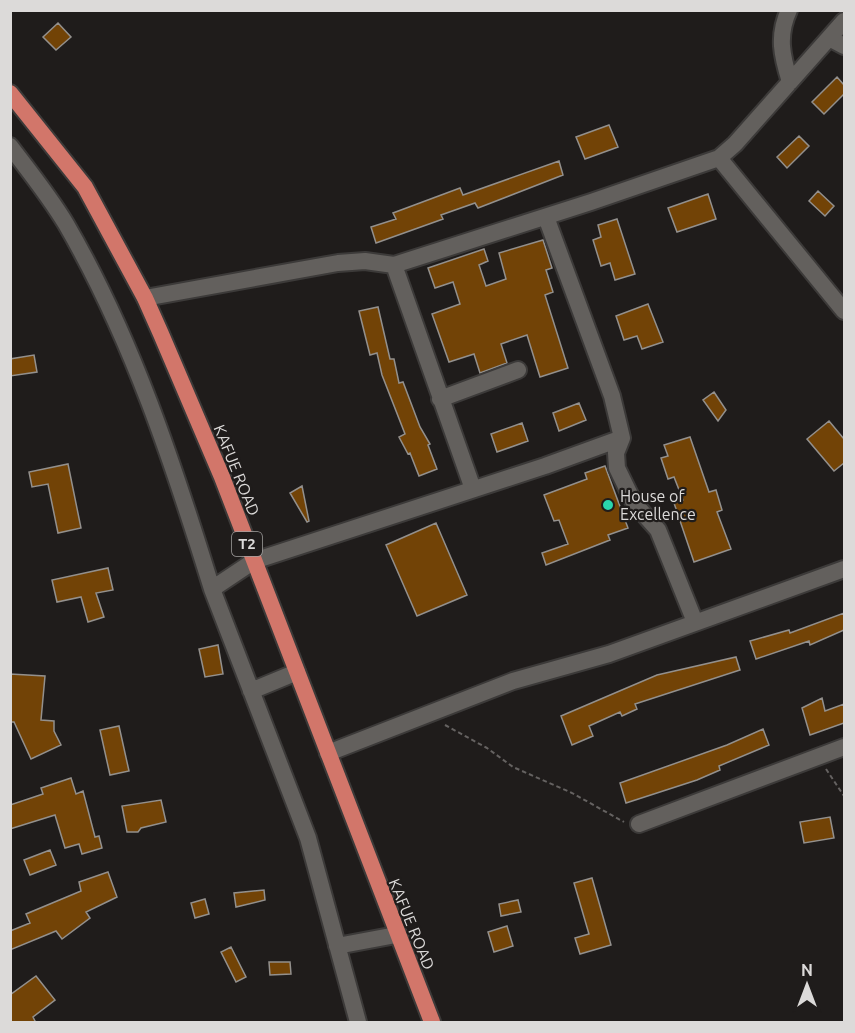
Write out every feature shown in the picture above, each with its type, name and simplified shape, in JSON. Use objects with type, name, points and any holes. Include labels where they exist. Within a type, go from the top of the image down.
[{"type":"highway","name":"KAFUE ROAD","points":[[10,93],[85,187],[145,298],[222,477],[396,935],[432,1023]]},
{"type":"street","points":[[789,10],[783,24],[780,45],[790,82]]},
{"type":"street","points":[[145,298],[339,263],[365,261],[394,265],[546,217],[719,158],[735,144],[844,21]]},
{"type":"street","points":[[829,38],[844,46]]},
{"type":"street","points":[[10,146],[65,221],[99,283],[158,421],[212,589],[308,838],[357,1023]]},
{"type":"street","points":[[719,158],[844,311]]},
{"type":"street","points":[[546,217],[612,396],[622,438],[616,453],[617,468],[633,503],[658,530],[695,622]]},
{"type":"street","points":[[394,265],[473,489]]},
{"type":"street","points":[[440,399],[518,370]]},
{"type":"street","points":[[212,589],[254,561],[622,438]]},
{"type":"street","points":[[328,753],[513,681],[609,654],[844,569]]},
{"type":"street","points":[[251,691],[297,672]]},
{"type":"street","points":[[639,824],[844,747]]},
{"type":"street","points":[[337,946],[396,935]]},
{"type":"path","points":[[431,712],[451,729],[487,748],[513,767],[572,793],[622,821],[639,824]]},
{"type":"path","points":[[817,757],[844,796]]},
{"type":"building","points":[[58,23],[71,37],[56,50],[43,37]]},
{"type":"building","points":[[837,77],[844,85],[844,94],[824,114],[812,102]]},
{"type":"building","points":[[609,125],[618,147],[585,159],[576,137]]},
{"type":"building","points":[[799,136],[809,146],[787,168],[777,157]]},
{"type":"building","points":[[559,161],[563,175],[478,208],[475,203],[441,215],[443,219],[376,243],[371,227],[396,219],[393,213],[460,188],[463,195]]},
{"type":"building","points":[[818,191],[834,206],[825,216],[809,201]]},
{"type":"building","points":[[708,194],[716,219],[677,232],[668,208]]},
{"type":"building","points":[[617,219],[635,274],[615,280],[610,263],[601,266],[593,240],[601,237],[598,225]]},
{"type":"building","points":[[543,240],[552,268],[546,270],[553,292],[545,295],[568,368],[540,377],[527,335],[501,344],[507,363],[480,373],[474,354],[449,362],[432,314],[460,304],[453,282],[435,288],[428,268],[484,249],[488,261],[479,265],[486,286],[506,279],[499,253]]},
{"type":"building","points":[[648,304],[663,342],[642,349],[637,336],[624,340],[616,316]]},
{"type":"building","points":[[378,307],[390,359],[394,359],[399,383],[403,382],[420,427],[430,444],[428,445],[437,469],[419,476],[410,453],[408,454],[399,437],[405,434],[382,375],[377,353],[370,355],[359,311]]},
{"type":"building","points":[[34,355],[37,372],[10,376],[10,359]]},
{"type":"building","points":[[714,392],[726,410],[718,421],[703,400]]},
{"type":"building","points":[[579,403],[586,420],[559,431],[553,413]]},
{"type":"building","points":[[829,421],[844,439],[844,463],[834,471],[807,439]]},
{"type":"building","points":[[522,423],[528,441],[497,452],[491,434]]},
{"type":"building","points":[[690,437],[709,492],[716,490],[722,510],[717,512],[731,549],[694,562],[674,503],[683,500],[674,477],[668,479],[661,458],[668,456],[664,445]]},
{"type":"building","points":[[68,464],[81,528],[58,533],[48,484],[32,487],[29,472]]},
{"type":"building","points":[[605,466],[628,528],[608,535],[610,540],[546,565],[542,553],[568,544],[559,520],[554,521],[544,495],[587,479],[585,473]]},
{"type":"building","points":[[302,486],[309,521],[307,522],[290,493]]},
{"type":"building","points":[[436,523],[467,595],[417,616],[386,545]]},
{"type":"building","points":[[108,568],[113,590],[96,593],[104,617],[88,622],[81,597],[57,602],[52,580]]},
{"type":"building","points":[[844,613],[844,630],[810,645],[809,641],[756,659],[750,641],[789,630],[790,633]]},
{"type":"building","points":[[218,645],[223,674],[205,677],[199,649]]},
{"type":"building","points":[[736,657],[740,670],[635,704],[637,709],[622,716],[620,712],[589,726],[593,736],[572,745],[561,716],[657,675]]},
{"type":"building","points":[[10,674],[45,676],[41,720],[54,721],[54,731],[61,745],[31,759],[14,722],[10,722]]},
{"type":"building","points":[[822,698],[825,711],[844,704],[844,723],[810,735],[802,708]]},
{"type":"building","points":[[119,726],[129,771],[110,775],[100,730]]},
{"type":"building","points":[[763,729],[769,745],[719,766],[720,770],[697,780],[626,803],[620,783],[727,745]]},
{"type":"building","points":[[71,778],[76,794],[83,791],[95,837],[99,836],[102,848],[82,854],[79,844],[65,848],[55,815],[10,829],[10,805],[43,794],[41,788]]},
{"type":"building","points":[[161,800],[166,822],[141,828],[138,832],[127,832],[122,806]]},
{"type":"building","points":[[830,817],[834,838],[804,843],[800,822]]},
{"type":"building","points":[[50,850],[56,865],[30,875],[24,860]]},
{"type":"building","points":[[108,872],[117,897],[86,912],[90,918],[62,939],[56,931],[10,950],[10,931],[30,923],[26,914],[81,891],[79,882]]},
{"type":"building","points":[[592,878],[611,945],[580,954],[575,938],[589,934],[574,883]]},
{"type":"building","points":[[264,890],[265,900],[236,907],[234,893]]},
{"type":"building","points":[[205,899],[209,914],[195,918],[191,903]]},
{"type":"building","points":[[518,900],[521,912],[501,916],[499,904]]},
{"type":"building","points":[[507,926],[513,946],[494,952],[488,932]]},
{"type":"building","points":[[231,947],[246,977],[236,982],[221,952]]},
{"type":"building","points":[[269,962],[290,962],[291,974],[270,975]]},
{"type":"building","points":[[36,976],[55,1000],[33,1017],[36,1023],[10,1023],[10,995]]},
{"type":"place","name":"House of Excellence","points":[[608,505]]}]
